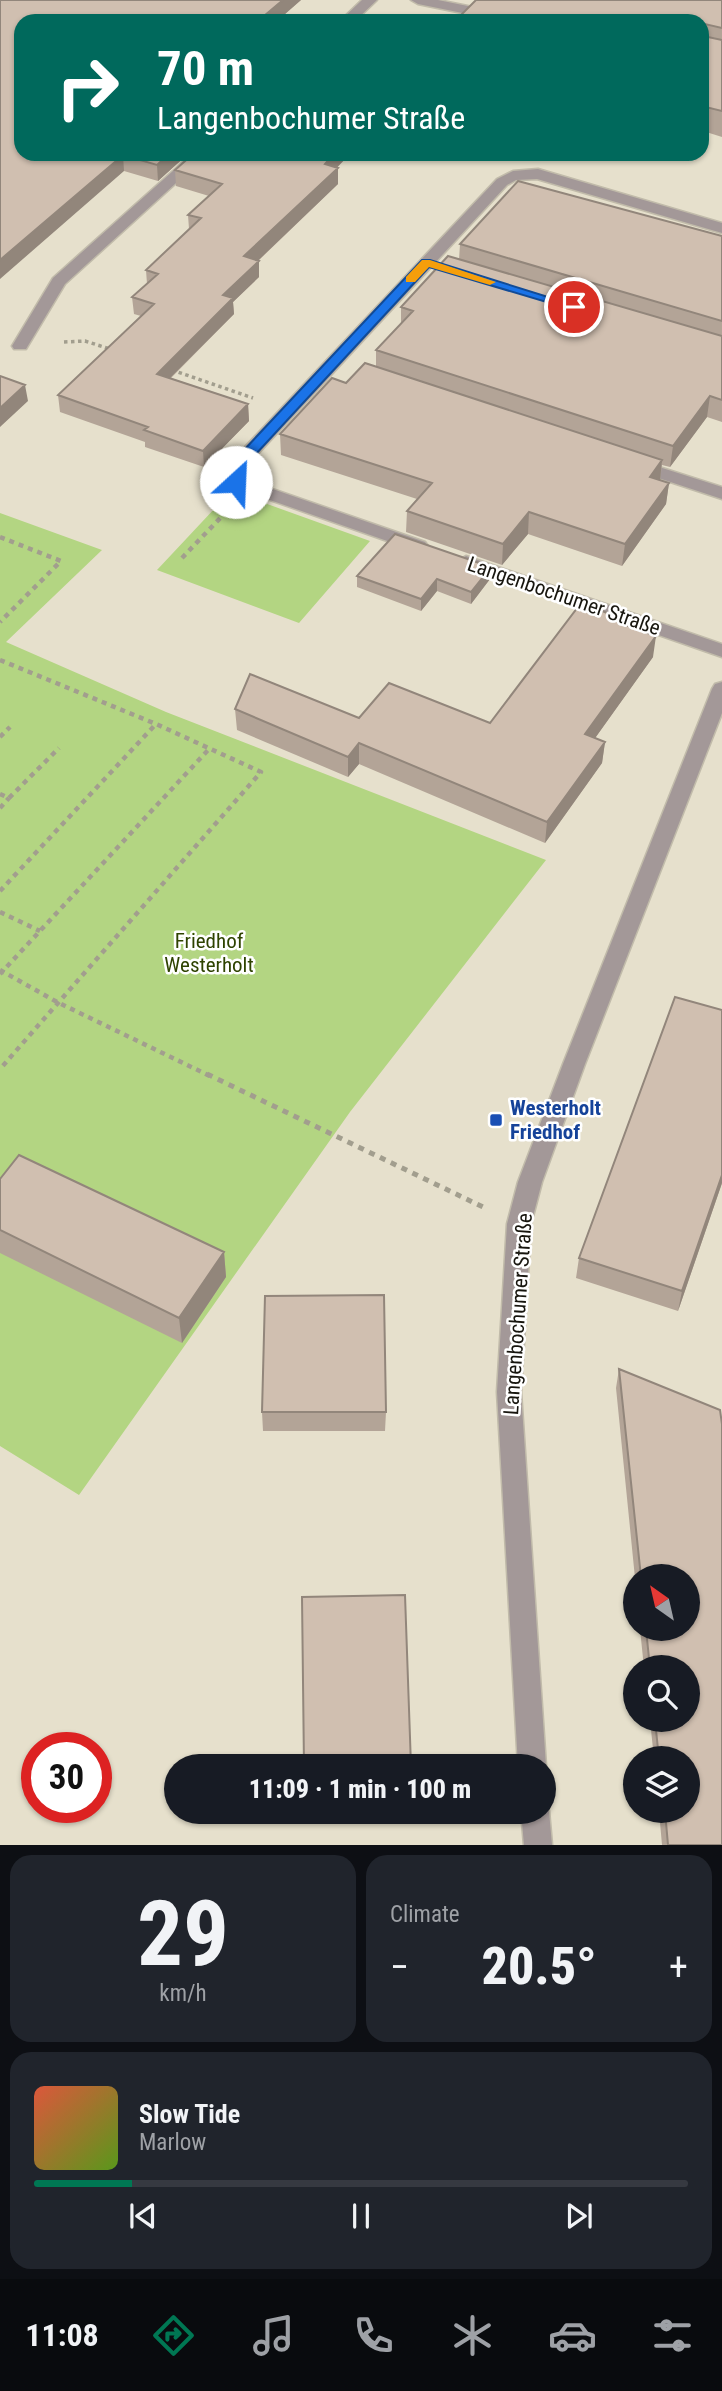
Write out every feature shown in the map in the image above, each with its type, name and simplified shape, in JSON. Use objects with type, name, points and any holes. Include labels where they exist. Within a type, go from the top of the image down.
[{"type":"street","points":[[355,14],[370,0]]},
{"type":"street","points":[[418,0],[487,14]]},
{"type":"street","points":[[20,346],[59,281],[193,161]]},
{"type":"street","points":[[250,487],[236,482],[234,469],[290,410],[338,367],[433,265],[502,182],[524,173],[538,174],[722,228]]},
{"type":"street","points":[[618,459],[722,493]]},
{"type":"street","name":"Langenbochumer Straße","points":[[250,487],[722,651]]},
{"type":"street","name":"Langenbochumer Straße","points":[[531,1754],[509,1392],[519,1224],[530,1182],[574,1064],[722,689]]},
{"type":"street","points":[[536,1824],[538,1845]]},
{"type":"path","points":[[20,346],[85,341],[111,349]]},
{"type":"path","points":[[162,367],[290,410]]},
{"type":"path","points":[[182,558],[250,487]]},
{"type":"path","points":[[0,537],[61,561],[0,622]]},
{"type":"path","points":[[0,660],[156,724],[261,772],[0,1069]]},
{"type":"path","points":[[0,669],[6,662]]},
{"type":"path","points":[[0,891],[156,724]]},
{"type":"path","points":[[0,737],[10,727]]},
{"type":"path","points":[[0,808],[59,748]]},
{"type":"path","points":[[209,749],[1,971],[57,1002],[519,1224]]},
{"type":"path","points":[[0,794],[9,798]]},
{"type":"path","points":[[0,912],[40,932]]},
{"type":"green space","points":[[231,491],[370,541],[299,623],[157,570]]},
{"type":"green space","name":"Friedhof Westerholt","points":[[0,513],[102,550],[6,642],[166,712],[546,860],[350,1112],[79,1495],[0,1446]]},
{"type":"building","points":[[0,0],[283,0],[266,14],[14,14],[14,161],[116,161],[0,260]]},
{"type":"building","points":[[476,0],[722,0],[722,28],[709,25],[709,14],[462,14]]},
{"type":"building","points":[[709,37],[722,40],[722,111],[709,108]]},
{"type":"building","points":[[143,161],[161,161],[157,165]]},
{"type":"building","points":[[185,161],[328,161],[325,164],[338,168],[244,256],[259,261],[223,295],[233,298],[157,374],[248,404],[203,451],[144,430],[148,427],[58,395],[154,304],[132,297],[158,274],[146,270],[201,218],[188,215],[222,184],[175,170]]},
{"type":"building","points":[[518,181],[722,236],[722,321],[460,244]]},
{"type":"building","points":[[448,256],[722,336],[722,400],[710,396],[673,446],[376,350],[413,311],[401,307]]},
{"type":"building","points":[[365,363],[662,460],[650,477],[669,483],[625,544],[529,512],[503,544],[407,511],[432,483],[280,434],[332,378],[346,383]]},
{"type":"building","points":[[0,376],[25,385],[0,408]]},
{"type":"building","points":[[395,534],[491,567],[471,592],[437,579],[421,599],[357,576]]},
{"type":"building","points":[[581,603],[631,622],[628,626],[656,636],[585,734],[605,742],[547,822],[359,743],[348,757],[235,709],[250,674],[359,718],[389,683],[490,723]]},
{"type":"building","points":[[675,997],[722,1010],[722,1175],[682,1291],[579,1258]]},
{"type":"building","points":[[19,1155],[224,1252],[179,1318],[0,1230],[0,1179]]},
{"type":"building","points":[[384,1295],[386,1412],[262,1412],[265,1296]]},
{"type":"building","points":[[619,1369],[720,1410],[722,1845],[668,1845],[666,1823],[700,1823],[700,1746],[658,1746],[656,1732],[700,1732],[700,1655],[649,1655],[647,1642],[700,1642],[700,1564],[640,1564]]},
{"type":"building","points":[[405,1595],[411,1754],[304,1754],[302,1597]]},
{"type":"slow traffic","points":[[410,280],[426,263],[490,282]]},
{"type":"place","name":"Westerholt Friedhof","points":[[496,1120]]},
{"type":"route","points":[[236,482],[234,469],[426,263],[574,307]]}]
